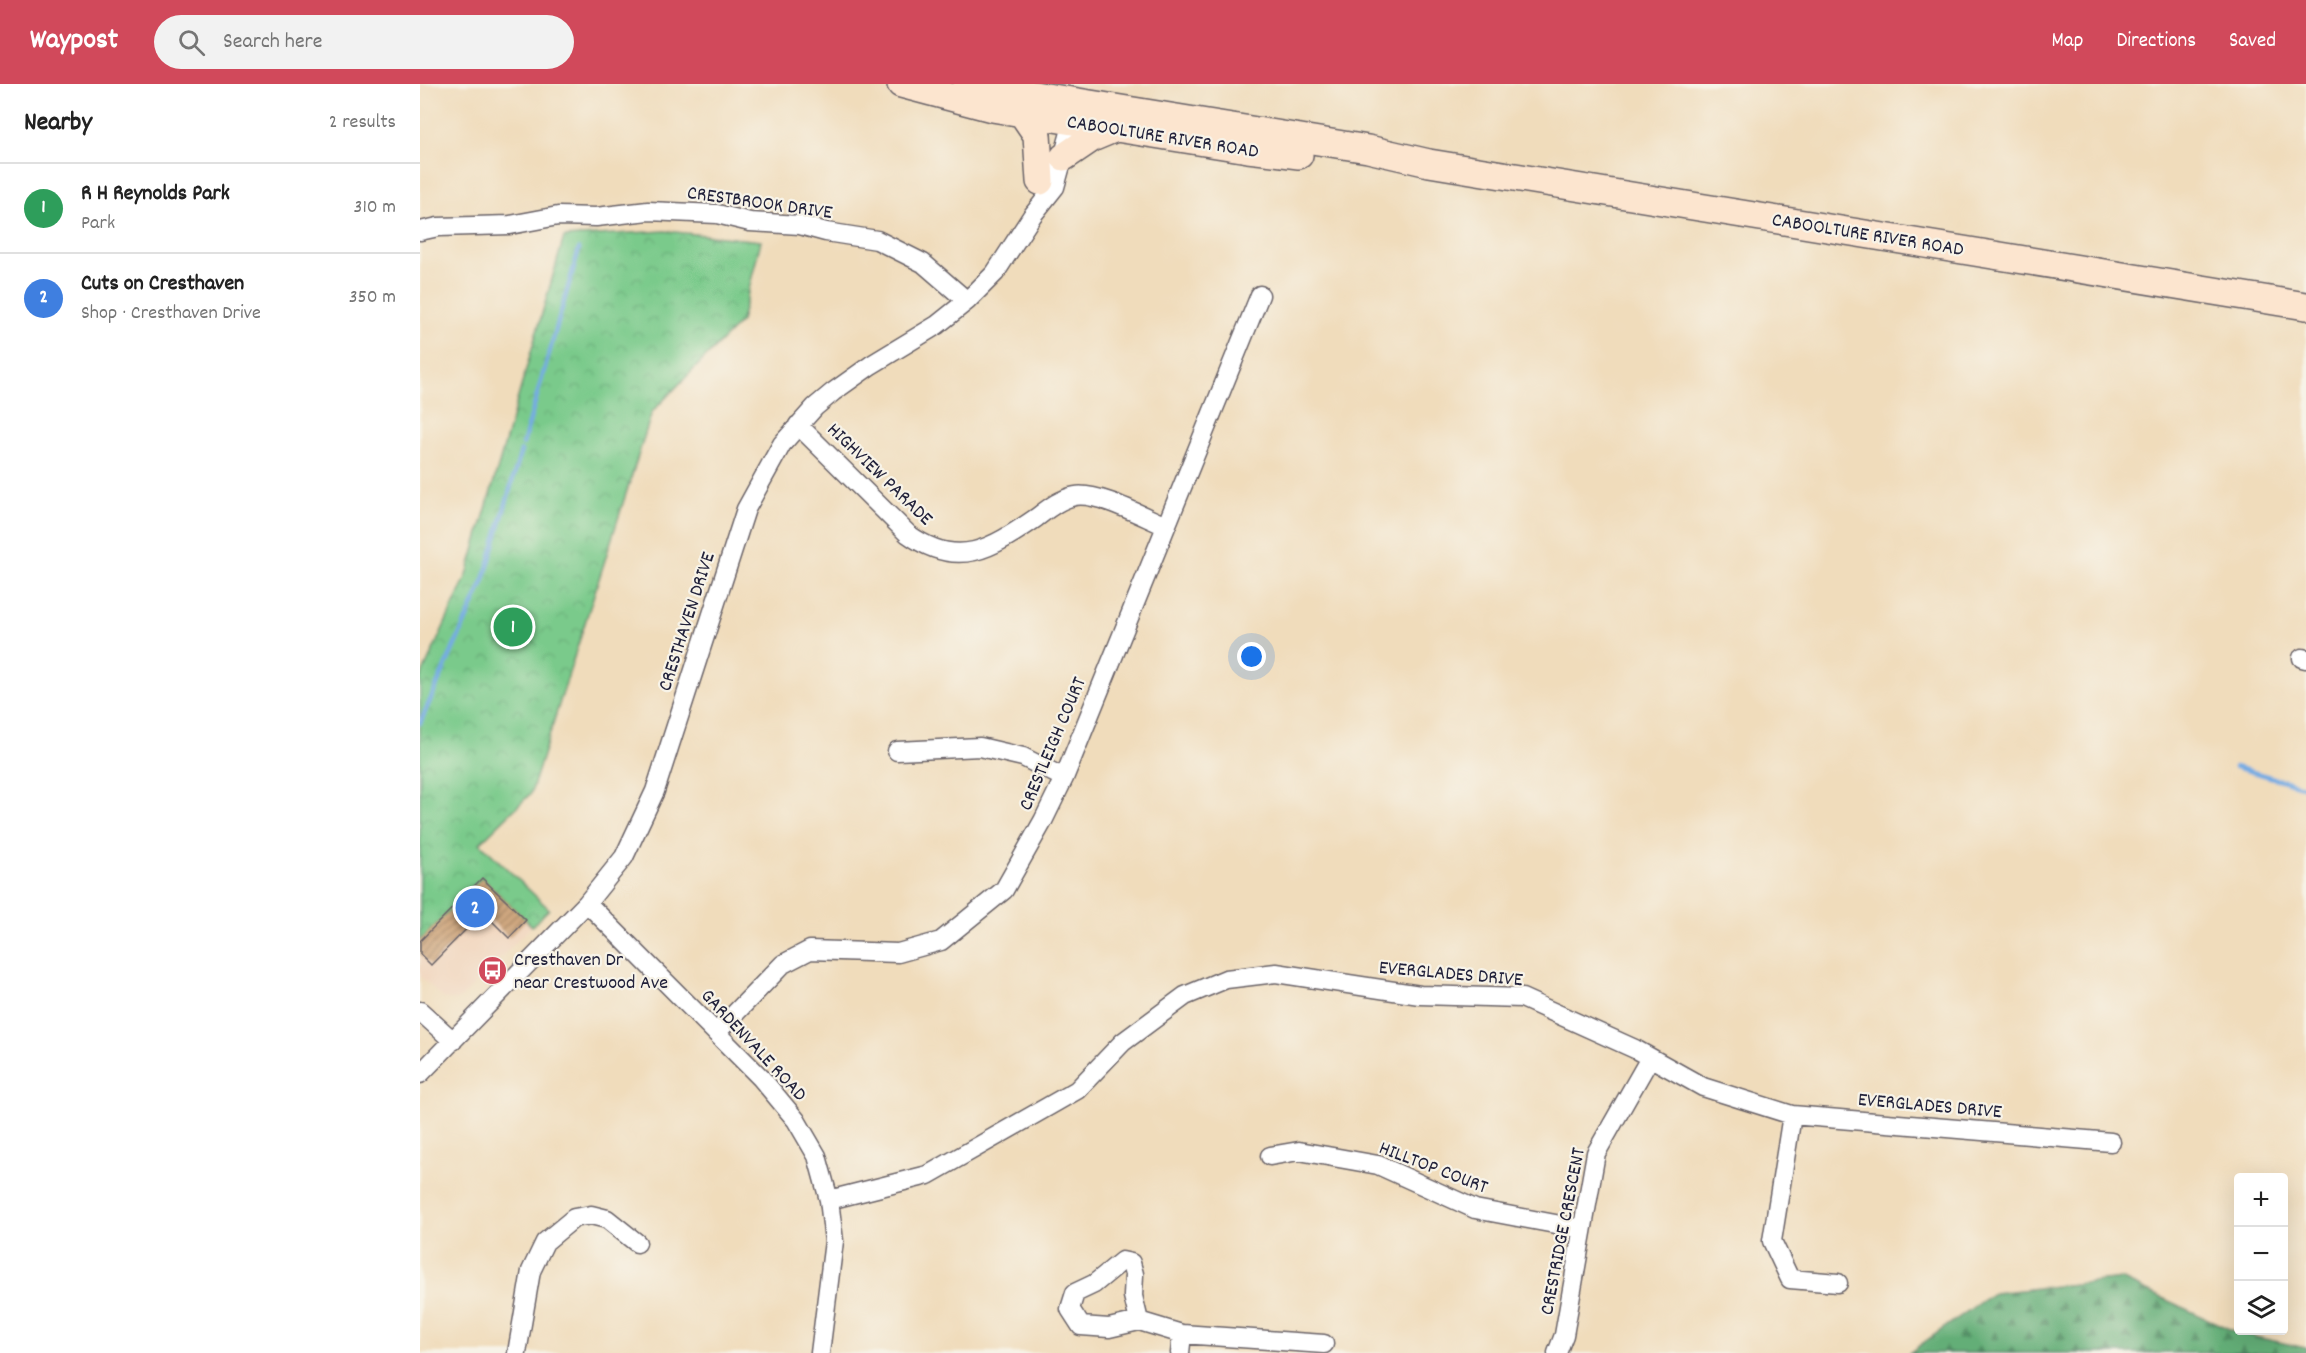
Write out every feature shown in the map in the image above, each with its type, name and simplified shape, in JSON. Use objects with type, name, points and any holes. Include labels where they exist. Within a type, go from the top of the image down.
[{"type":"main road","name":"CABOOLTURE RIVER ROAD","points":[[901,84],[992,108],[1023,113],[1071,111],[1368,149],[1429,163],[2305,305]]},
{"type":"main road","name":"CABOOLTURE RIVER ROAD","points":[[967,84],[1071,111],[1116,128],[1283,153],[1366,162],[1429,163]]},
{"type":"main road","points":[[1023,113],[1037,135],[1040,181]]},
{"type":"main road","points":[[1064,157],[1092,138],[1116,128]]},
{"type":"street","name":"CRESTHAVEN DRIVE","points":[[420,1074],[587,903],[624,857],[646,815],[746,509],[768,465],[798,425],[851,377],[937,325],[967,301],[1008,256],[1032,216],[1055,187],[1064,157],[1071,111]]},
{"type":"street","name":"CRESTHAVEN DRIVE","points":[[1032,216],[1040,181],[1071,111]]},
{"type":"street","name":"CRESTBROOK DRIVE","points":[[420,231],[438,227],[510,225],[558,216],[596,217],[648,211],[694,212],[750,222],[800,225],[826,232],[877,240],[901,249],[923,263],[967,301]]},
{"type":"street","name":"CRESTLEIGH COURT","points":[[716,1033],[783,964],[810,950],[898,953],[941,941],[1004,890],[1064,778],[1260,295]]},
{"type":"street","name":"HIGHVIEW PARADE","points":[[798,425],[908,534],[925,546],[945,553],[966,554],[988,548],[1060,501],[1076,496],[1086,496],[1110,503],[1166,526]]},
{"type":"street","points":[[897,751],[980,747],[1023,757],[1064,778]]},
{"type":"street","name":"GARDENVALE ROAD","points":[[587,903],[761,1078],[796,1120],[817,1156],[829,1200],[834,1241],[819,1353]]},
{"type":"street","name":"EVERGLADES DRIVE","points":[[829,1200],[928,1175],[1077,1090],[1123,1042],[1185,996],[1226,978],[1276,973],[1420,995],[1522,998],[1650,1058],[1703,1087],[1792,1115],[2111,1142]]},
{"type":"street","points":[[420,1011],[453,1041]]},
{"type":"street","name":"CRESTRIDGE CRESCENT","points":[[1557,1353],[1564,1335],[1596,1152],[1650,1058]]},
{"type":"street","points":[[1792,1115],[1772,1241],[1790,1278],[1838,1283]]},
{"type":"street","name":"HILLTOP COURT","points":[[1270,1156],[1299,1151],[1378,1165],[1475,1209],[1582,1229]]},
{"type":"street","points":[[517,1353],[531,1271],[545,1242],[574,1218],[591,1215],[607,1218],[637,1243]]},
{"type":"street","points":[[1139,1320],[1182,1334],[1324,1344]]},
{"type":"street","points":[[1180,1353],[1182,1334]]},
{"type":"shaded area","points":[[482,878],[532,926],[462,997],[456,1000],[443,998],[420,976],[420,941]]},
{"type":"green space","points":[[665,231],[761,241],[741,321],[652,412],[531,793],[480,843],[549,909],[532,926],[482,878],[420,941],[420,679],[467,575],[564,237]]},
{"type":"green space","points":[[2121,1279],[2234,1331],[2234,1335],[2247,1335],[2306,1348],[2306,1353],[1909,1353],[1993,1293]]},
{"type":"building","points":[[482,878],[526,920],[509,938],[483,912],[431,965],[420,954],[420,941]]},
{"type":"waterway","points":[[523,444],[579,249]]},
{"type":"waterway","points":[[420,723],[484,580],[521,451]]},
{"type":"waterway","points":[[2235,767],[2306,787]]},
{"type":"place","name":"R H Reynolds Park","points":[[513,627]]},
{"type":"place","name":"Cuts on Cresthaven","points":[[475,908]]},
{"type":"place","name":"Cresthaven Dr near Crestwood Ave","points":[[493,970]]}]
